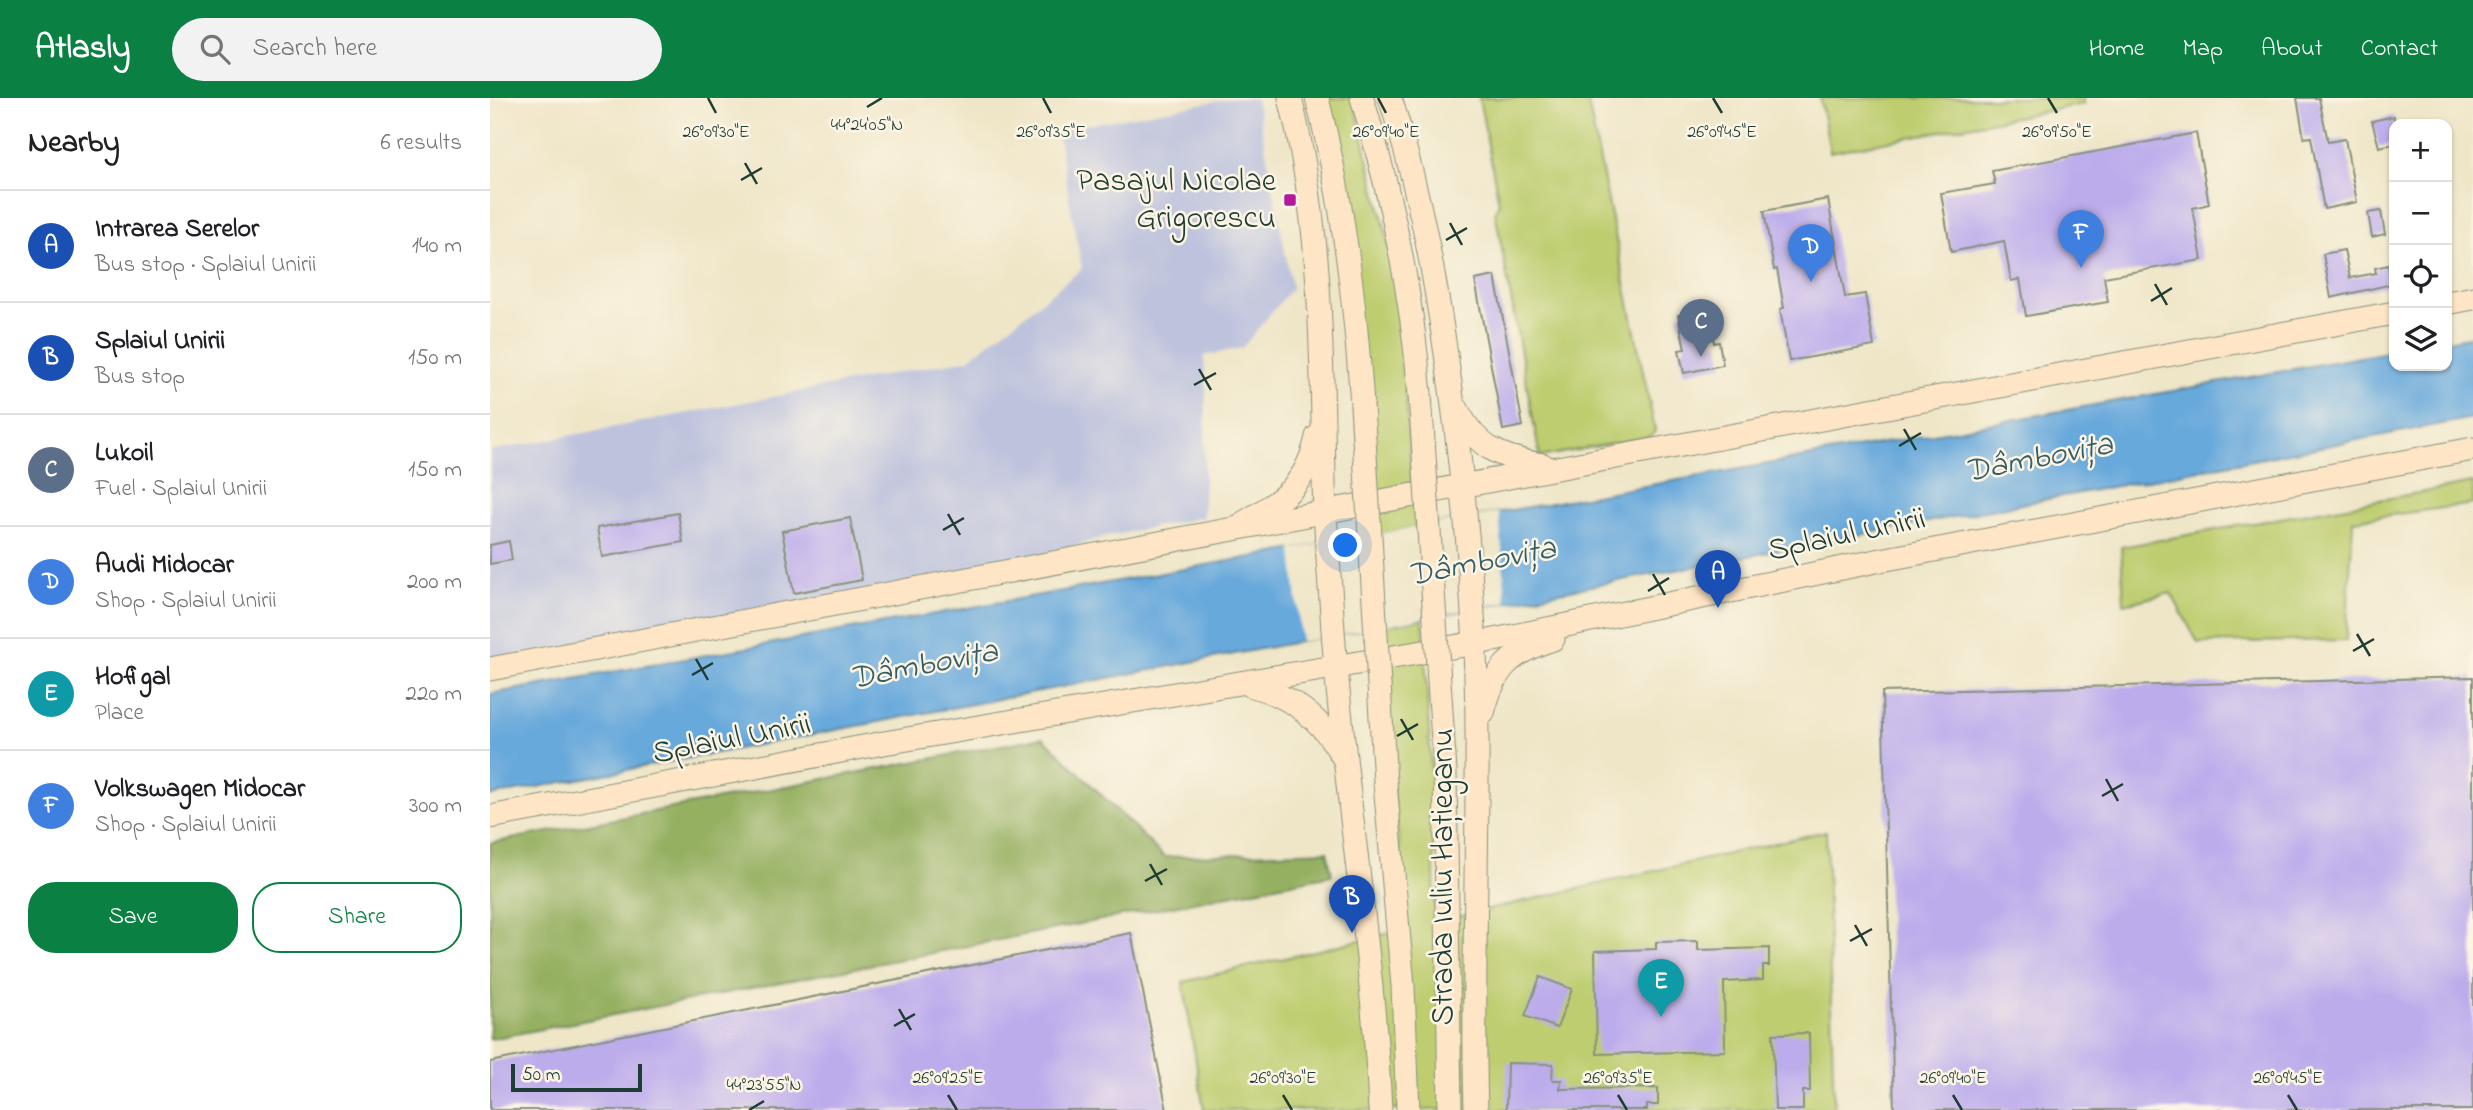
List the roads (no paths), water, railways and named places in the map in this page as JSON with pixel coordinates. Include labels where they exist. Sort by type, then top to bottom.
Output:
[{"type":"main road","points":[[1290,98],[1305,163],[1315,242],[1322,348],[1325,512],[1336,669],[1371,981],[1380,1110]]},
{"type":"main road","points":[[1317,98],[1342,212],[1356,320],[1385,783],[1403,986],[1408,1110]]},
{"type":"main road","points":[[1362,98],[1402,253],[1416,340],[1445,771],[1450,1110]]},
{"type":"main road","name":"Strada Iuliu Hațieganu","points":[[1390,98],[1409,164],[1431,259],[1463,486],[1475,643],[1477,737],[1474,904],[1476,1110]]},
{"type":"main road","points":[[2452,302],[2473,298]]},
{"type":"main road","points":[[490,669],[2389,314]]},
{"type":"main road","points":[[1452,401],[1462,419],[1484,446],[1510,458],[1556,468]]},
{"type":"main road","points":[[1232,529],[1271,505],[1296,486],[1303,477],[1314,449],[1323,407]]},
{"type":"main road","name":"Splaiul Unirii","points":[[490,817],[884,744],[1336,669],[1608,618],[1867,562],[2473,449]]},
{"type":"main road","points":[[1477,737],[1492,683],[1506,663],[1535,645],[1608,618]]},
{"type":"main road","points":[[1243,683],[1278,694],[1305,709],[1329,735],[1346,763]]},
{"type":"water","name":"Dâmbovița","points":[[2473,336],[2473,418],[490,796],[490,694],[2389,352],[2389,371],[2452,371],[2452,340]]},
{"type":"place","name":"Pasajul Nicolae Grigorescu","points":[[1290,200]]},
{"type":"place","name":"Volkswagen Midocar","points":[[2081,268]]},
{"type":"place","name":"Audi Midocar","points":[[1811,282]]},
{"type":"place","name":"Lukoil","points":[[1701,357]]},
{"type":"place","name":"Intrarea Serelor","points":[[1718,608]]},
{"type":"place","name":"Splaiul Unirii","points":[[1352,933]]},
{"type":"place","name":"Hofigal","points":[[1661,1017]]}]
